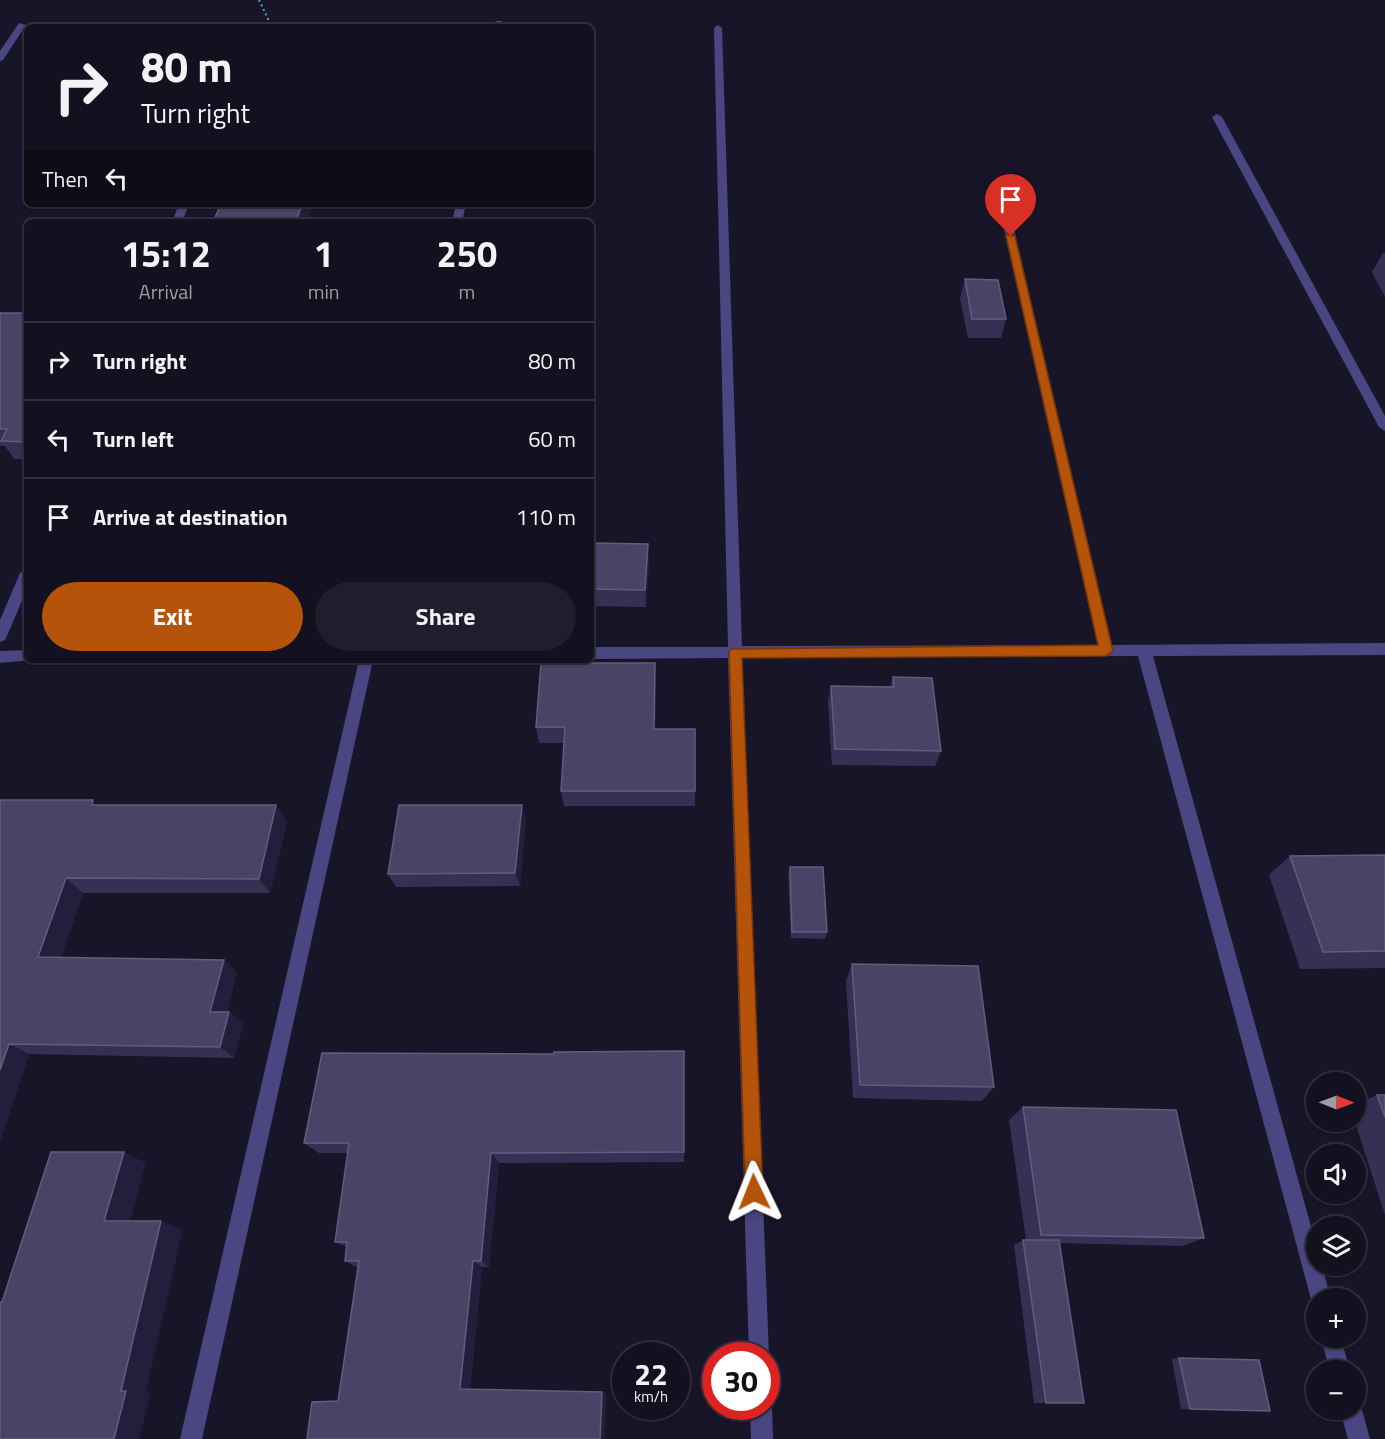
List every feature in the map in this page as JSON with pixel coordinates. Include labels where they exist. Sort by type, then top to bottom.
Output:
[{"type":"street","points":[[0,58],[22,25]]},
{"type":"street","points":[[718,28],[735,652],[759,1342]]},
{"type":"street","points":[[1216,117],[1385,427]]},
{"type":"street","points":[[1005,212],[1106,651]]},
{"type":"street","points":[[0,636],[24,580]]},
{"type":"street","points":[[594,653],[1385,649]]},
{"type":"street","points":[[1144,651],[1318,1288]]},
{"type":"street","points":[[0,657],[24,656]]},
{"type":"street","points":[[190,1439],[365,663]]},
{"type":"street","points":[[761,1420],[762,1439]]},
{"type":"street","points":[[1354,1420],[1359,1439]]},
{"type":"path","points":[[259,0],[271,24]]},
{"type":"building","points":[[220,207],[301,207],[297,219],[214,219]]},
{"type":"building","points":[[965,279],[998,280],[1006,319],[972,319]]},
{"type":"building","points":[[0,313],[24,313],[24,442],[1,441],[7,429],[0,429]]},
{"type":"building","points":[[594,543],[648,544],[645,590],[594,589]]},
{"type":"building","points":[[541,663],[655,663],[654,729],[695,729],[695,791],[561,791],[565,727],[536,727]]},
{"type":"building","points":[[893,677],[932,678],[941,751],[835,749],[831,686],[894,687]]},
{"type":"building","points":[[0,800],[93,800],[92,805],[276,805],[259,879],[66,878],[38,957],[224,960],[210,1012],[229,1012],[220,1047],[9,1044],[0,1070]]},
{"type":"building","points":[[399,805],[522,805],[515,873],[388,874]]},
{"type":"building","points":[[1385,855],[1385,951],[1323,952],[1290,856]]},
{"type":"building","points":[[790,867],[823,867],[827,932],[792,932]]},
{"type":"building","points":[[852,964],[978,966],[994,1087],[860,1085]]},
{"type":"building","points":[[684,1051],[684,1152],[491,1153],[481,1261],[473,1261],[460,1389],[602,1392],[600,1439],[307,1439],[312,1402],[338,1401],[359,1261],[345,1261],[347,1242],[335,1242],[349,1143],[304,1143],[322,1053],[554,1054],[554,1052]]},
{"type":"building","points":[[1377,1095],[1385,1095],[1385,1117]]},
{"type":"building","points":[[1023,1107],[1176,1110],[1204,1238],[1041,1235]]},
{"type":"building","points":[[51,1152],[124,1152],[104,1221],[161,1221],[121,1391],[126,1391],[114,1439],[0,1439],[0,1302],[2,1302]]},
{"type":"building","points":[[1023,1240],[1059,1240],[1084,1403],[1046,1403]]},
{"type":"building","points":[[1179,1358],[1259,1360],[1270,1411],[1190,1409]]},
{"type":"route","points":[[754,1192],[735,652],[1106,651],[1011,236]]}]
